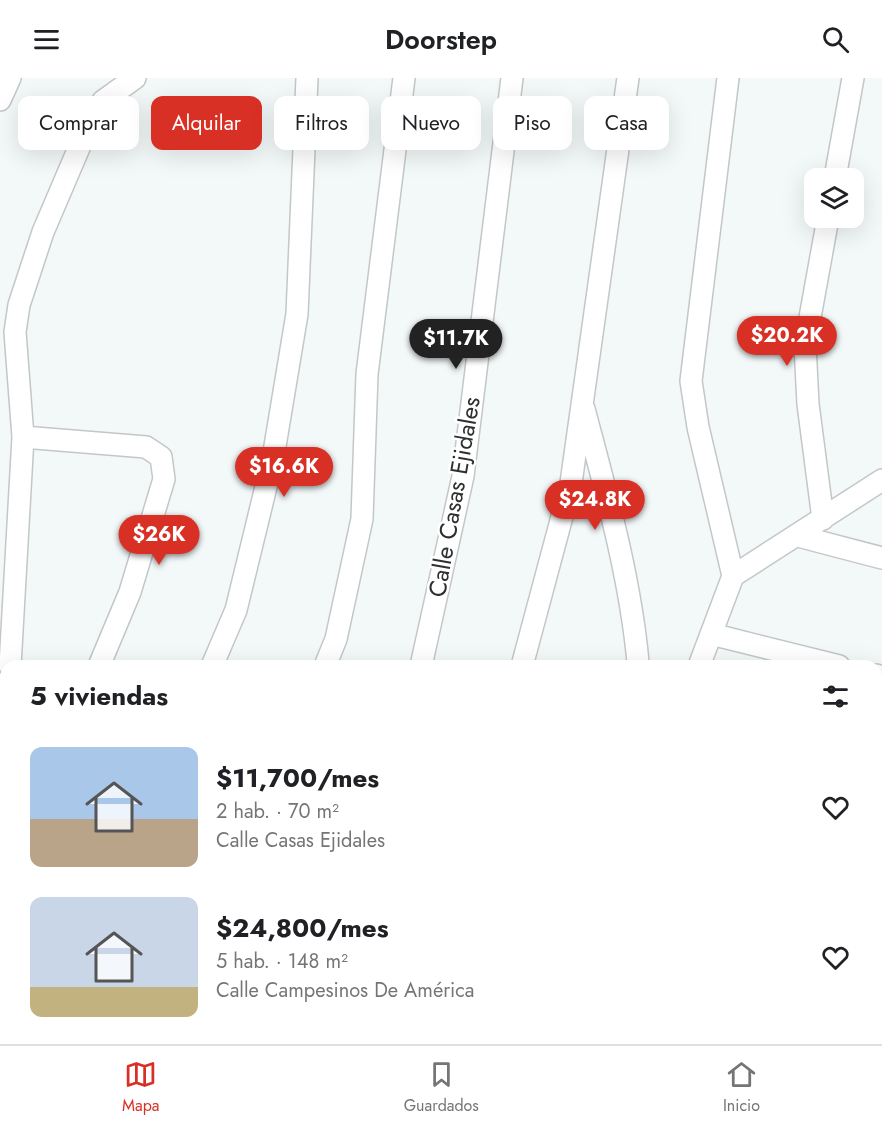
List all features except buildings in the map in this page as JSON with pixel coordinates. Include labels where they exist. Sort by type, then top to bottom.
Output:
[{"type":"street","points":[[0,100],[10,78]]},
{"type":"street","points":[[10,660],[23,437],[15,332],[19,305],[43,232],[93,115],[103,101],[135,78]]},
{"type":"street","points":[[215,660],[236,610],[273,458],[295,325],[307,78]]},
{"type":"street","points":[[327,660],[336,639],[362,519],[367,374],[404,78]]},
{"type":"street","name":"Calle Casas Ejidales","points":[[422,660],[463,476],[512,78]]},
{"type":"street","points":[[524,660],[571,483],[628,78]]},
{"type":"street","points":[[701,660],[733,576],[698,427],[691,381],[728,78]]},
{"type":"street","points":[[837,168],[853,78]]},
{"type":"street","points":[[824,519],[808,404],[805,345],[826,228]]},
{"type":"street","points":[[582,400],[606,493],[634,624],[638,660]]},
{"type":"street","points":[[23,437],[146,447],[161,457],[165,478],[130,592],[102,660]]},
{"type":"street","points":[[733,576],[882,480]]},
{"type":"street","points":[[798,536],[882,558]]},
{"type":"street","points":[[711,634],[815,660]]}]
